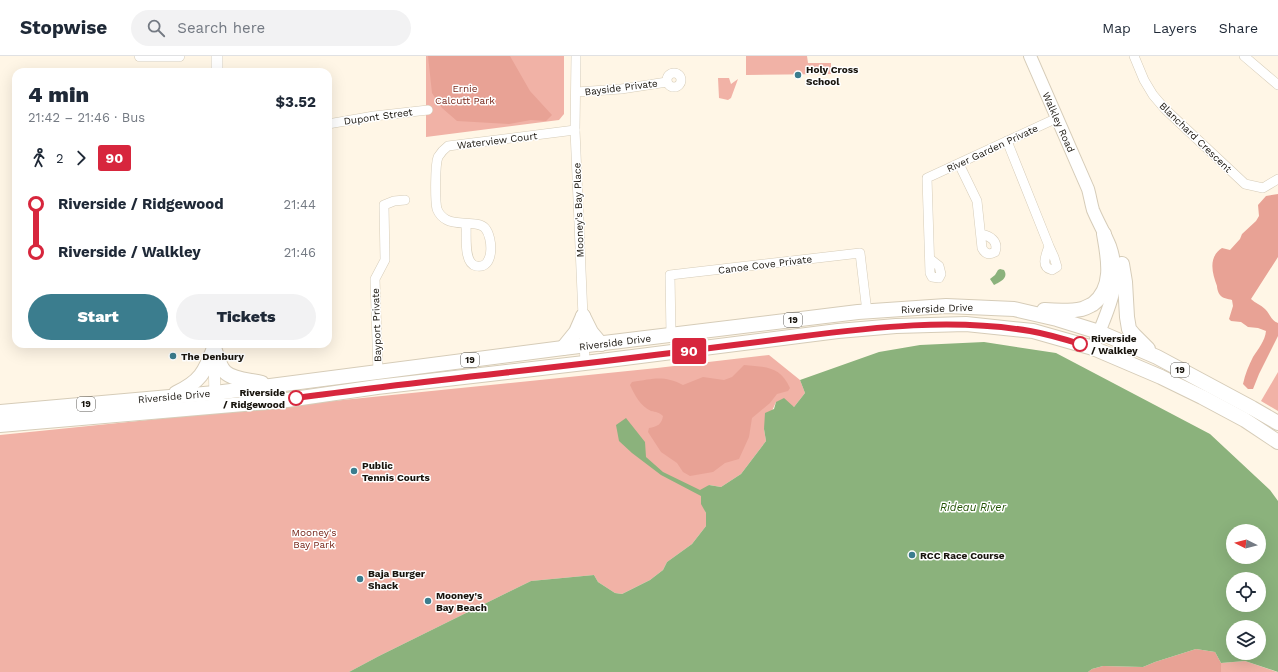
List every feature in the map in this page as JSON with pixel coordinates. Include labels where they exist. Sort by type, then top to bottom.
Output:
[{"type":"main road","name":"Walkley Road","points":[[1030,56],[1088,189],[1101,209],[1115,240],[1122,264],[1120,298],[1096,350]]},
{"type":"main road","name":"Walkley Road","points":[[1088,189],[1093,209],[1109,244],[1113,259],[1115,281],[1112,301],[1103,334]]},
{"type":"main road","points":[[1014,309],[1071,311],[1084,309],[1097,301],[1102,295],[1108,277],[1108,261],[1104,234]]},
{"type":"main road","points":[[1122,264],[1126,282],[1127,317],[1130,329],[1137,339],[1157,357]]},
{"type":"main road","name":"Riverside Drive","points":[[0,424],[215,399],[274,385],[563,348],[867,312],[946,306],[1014,309],[1057,319],[1103,334],[1157,357],[1278,423]]},
{"type":"main road","points":[[583,316],[591,332],[601,344]]},
{"type":"main road","points":[[563,348],[576,332],[583,316]]},
{"type":"main road","name":"Riverside Drive","points":[[0,412],[172,396],[280,401],[377,387],[585,363],[838,331],[940,324],[988,326],[1033,331],[1096,350],[1161,377],[1202,397],[1244,420],[1278,442]]},
{"type":"main road","points":[[172,396],[195,383],[205,370],[213,348]]},
{"type":"main road","points":[[215,348],[221,366],[225,372],[233,377],[274,385]]},
{"type":"street","points":[[140,56],[179,56]]},
{"type":"street","points":[[217,56],[217,68]]},
{"type":"street","name":"Mooney's Bay Place","points":[[576,56],[575,130],[585,363]]},
{"type":"street","name":"Blanchard Crescent","points":[[1134,56],[1144,80],[1157,100],[1245,184],[1264,188],[1278,178]]},
{"type":"street","points":[[1244,56],[1278,85]]},
{"type":"street","name":"Bayside Private","points":[[576,92],[621,90],[667,82]]},
{"type":"street","name":"Dupont Street","points":[[332,123],[374,116],[428,110]]},
{"type":"street","name":"River Garden Private","points":[[930,258],[927,178],[1057,118]]},
{"type":"street","name":"Waterview Court","points":[[466,224],[468,260],[475,266],[485,264],[491,255],[489,234],[482,226],[447,220],[437,209],[436,167],[438,158],[442,151],[448,146],[575,130]]},
{"type":"street","points":[[1007,141],[1048,246]]},
{"type":"street","points":[[958,164],[977,201],[981,234]]},
{"type":"street","name":"Bayport Private","points":[[378,372],[375,279],[385,260],[384,205],[405,200]]},
{"type":"street","name":"Canoe Cove Private","points":[[671,335],[670,275],[860,253],[867,312]]},
{"type":"street","points":[[214,348],[215,399]]},
{"type":"green space","name":"Ernie Calcutt Park","points":[[426,56],[564,56],[564,114],[559,120],[426,137]]},
{"type":"green space","name":"Ernie Calcutt Park","points":[[428,56],[510,56],[530,91],[552,115],[546,121],[531,120],[509,124],[457,121],[442,108],[432,93]]},
{"type":"green space","points":[[746,56],[807,56],[808,63],[831,63],[831,74],[746,75]]},
{"type":"green space","points":[[718,78],[729,78],[731,84],[738,79],[731,98],[728,100],[719,98]]},
{"type":"green space","points":[[1278,194],[1278,257],[1251,299],[1267,311],[1272,319],[1278,323],[1278,336],[1253,389],[1248,389],[1243,384],[1245,377],[1253,357],[1263,342],[1266,331],[1248,327],[1241,322],[1231,321],[1229,319],[1233,306],[1232,300],[1222,297],[1219,293],[1212,266],[1218,252],[1222,248],[1230,250],[1240,239],[1242,234],[1256,221],[1259,216],[1258,205],[1266,196]]},
{"type":"green space","name":"Mooney's Bay Park","points":[[769,355],[800,380],[805,393],[794,407],[776,402],[764,429],[766,441],[741,474],[721,487],[709,485],[701,496],[702,504],[706,513],[706,526],[692,544],[667,562],[663,570],[650,580],[622,594],[615,593],[598,582],[594,575],[531,581],[349,672],[0,672],[0,435],[657,368]]},
{"type":"green space","points":[[744,365],[772,369],[782,375],[790,388],[788,391],[777,394],[770,403],[752,418],[749,437],[739,459],[725,463],[713,472],[690,476],[683,472],[677,463],[661,452],[648,432],[649,428],[657,426],[660,423],[663,416],[644,407],[630,385],[632,382],[653,379],[670,380],[683,385],[703,377],[724,380],[732,377]]},
{"type":"green space","points":[[1278,372],[1278,411],[1261,401]]},
{"type":"green space","points":[[1196,649],[1215,652],[1221,663],[1221,672],[1088,672],[1092,669],[1103,666],[1143,667]]},
{"type":"green space","points":[[1245,661],[1277,672],[1221,672],[1221,663]]},
{"type":"water","points":[[1000,269],[1004,270],[1005,277],[994,285],[990,279]]},
{"type":"water","name":"Rideau River","points":[[984,342],[1056,353],[1210,434],[1270,490],[1278,501],[1278,672],[1245,661],[1221,663],[1215,652],[1196,649],[1143,667],[1103,666],[1092,669],[1088,672],[349,672],[531,581],[594,575],[598,582],[615,593],[622,594],[650,580],[663,570],[667,562],[692,544],[706,526],[706,513],[701,504],[701,496],[661,475],[619,441],[616,425],[626,418],[645,442],[646,457],[663,472],[700,490],[709,485],[721,487],[741,474],[766,441],[764,429],[765,413],[774,409],[776,402],[784,398],[794,407],[805,393],[800,380],[879,352],[920,345]]},
{"type":"bus line","name":"90","points":[[296,398],[838,331],[896,326],[940,324],[988,326],[1033,331],[1080,344]]},
{"type":"place","name":"Holy Cross School","points":[[798,75]]},
{"type":"place","name":"Riverside / Walkley","points":[[1080,344]]},
{"type":"place","name":"The Denbury","points":[[173,356]]},
{"type":"place","name":"Riverside / Ridgewood","points":[[296,398]]},
{"type":"place","name":"Public Tennis Courts","points":[[354,471]]},
{"type":"place","name":"RCC Race Course","points":[[912,555]]},
{"type":"place","name":"Baja Burger Shack","points":[[360,579]]},
{"type":"place","name":"Mooney's Bay Beach","points":[[428,601]]}]
